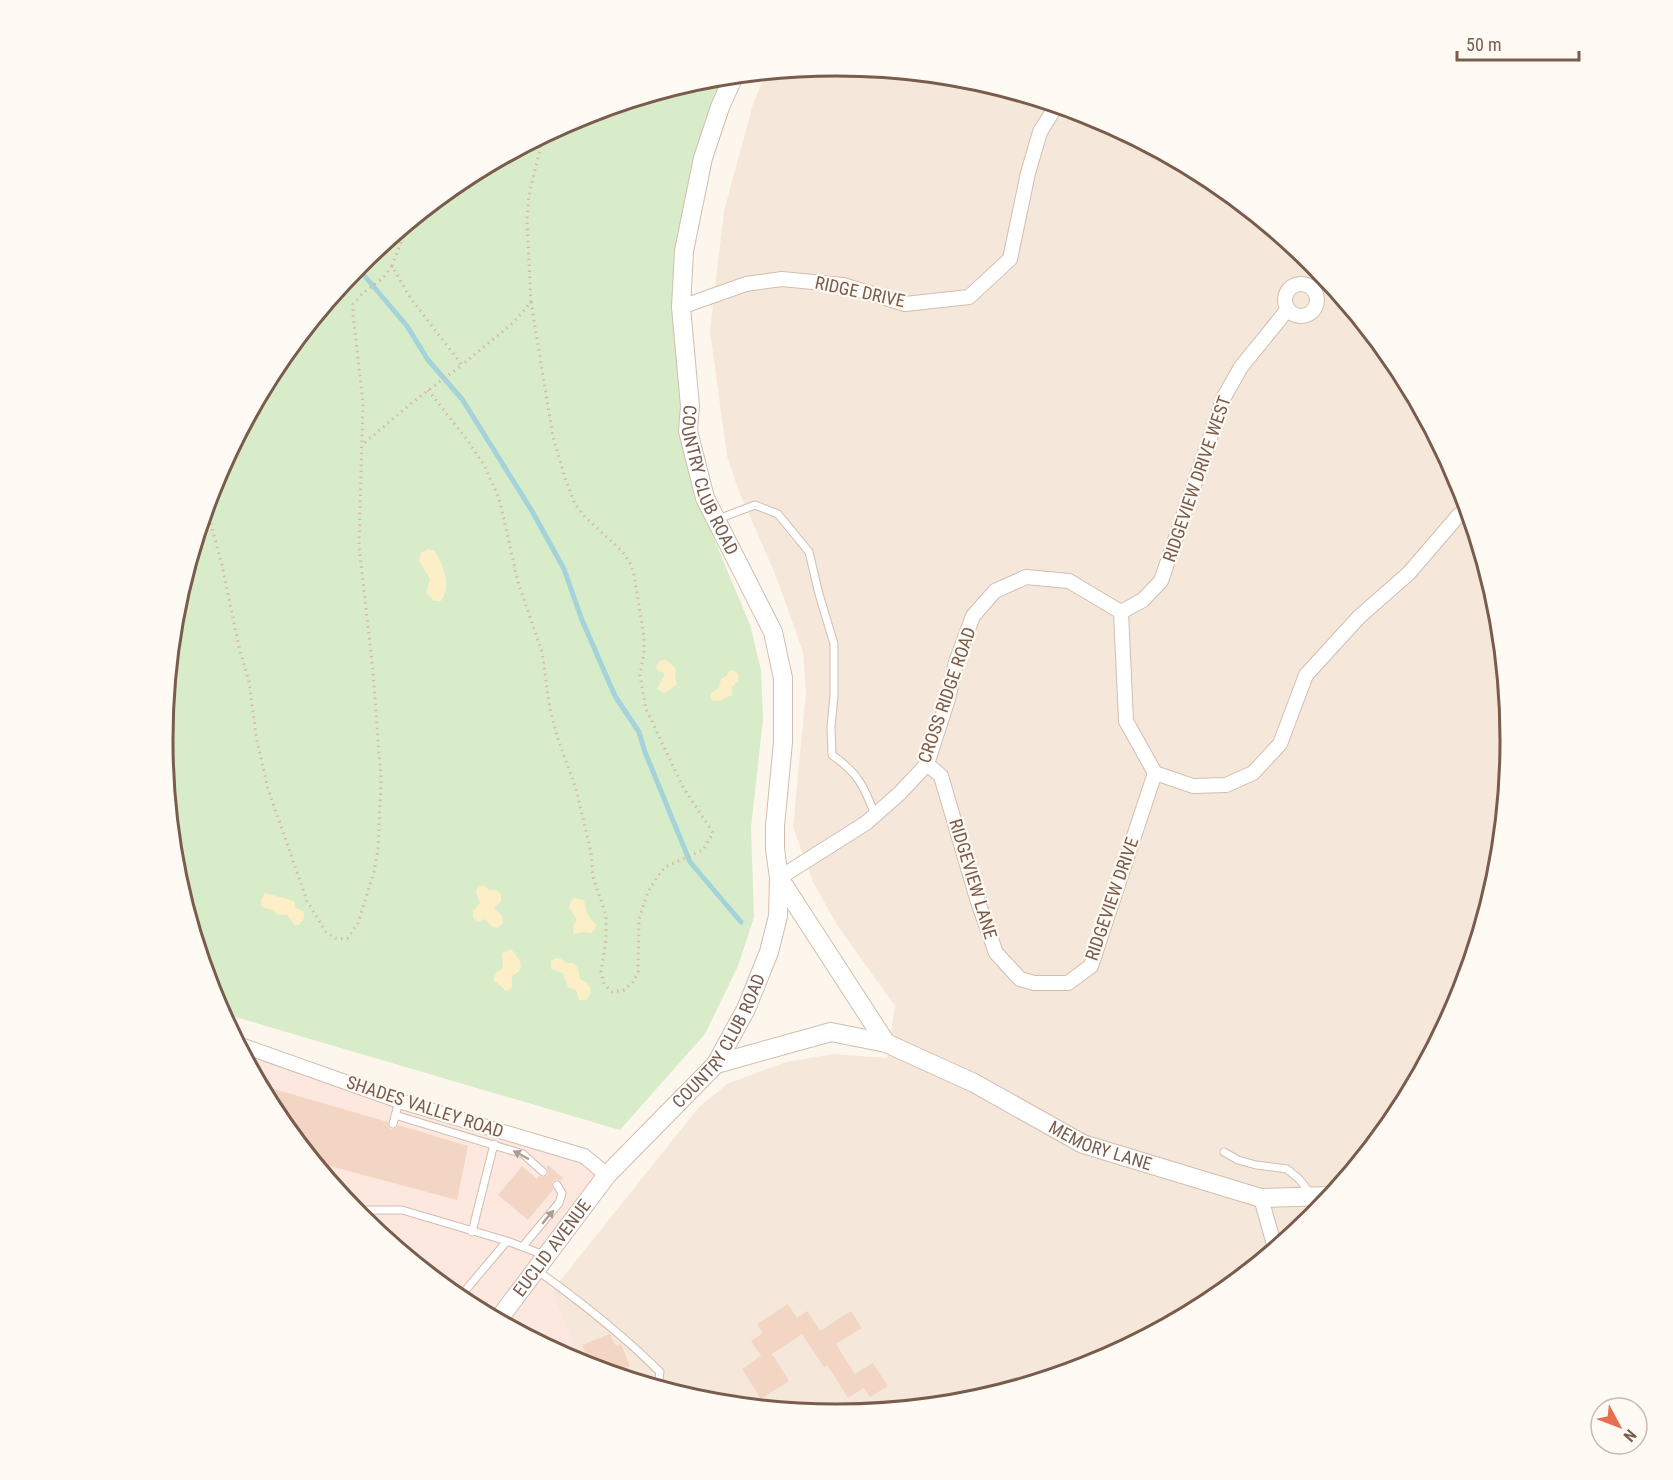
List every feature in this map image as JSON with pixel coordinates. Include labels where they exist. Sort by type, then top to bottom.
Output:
[{"type":"street","name":"COUNTRY CLUB ROAD","points":[[607,1176],[716,1064],[746,1009],[769,952],[778,916],[779,878],[775,826],[783,742],[783,678],[773,632],[705,498],[688,431],[690,406],[681,307],[684,251],[703,158],[730,85]]},
{"type":"street","name":"RIDGE DRIVE","points":[[681,307],[746,284],[782,279],[843,285],[905,304],[969,297],[1010,259],[1028,173],[1041,132],[1052,113]]},
{"type":"street","name":"RIDGEVIEW DRIVE WEST","points":[[1121,612],[1143,600],[1161,581],[1224,397],[1241,367],[1288,309]]},
{"type":"street","points":[[1121,612],[1126,721],[1155,773],[1193,786],[1226,785],[1253,773],[1280,744],[1306,675],[1359,617],[1409,573],[1460,514]]},
{"type":"street","name":"CROSS RIDGE ROAD","points":[[779,878],[866,823],[900,793],[927,764],[948,699],[956,662],[973,616],[995,591],[1026,576],[1069,581],[1121,612]]},
{"type":"street","name":"RIDGEVIEW LANE","points":[[927,764],[941,776],[978,902],[996,953],[1020,979],[1034,983]]},
{"type":"street","name":"RIDGEVIEW DRIVE","points":[[1034,983],[1068,983],[1091,966],[1155,773]]},
{"type":"street","name":"COUNTRY CLUB ROAD","points":[[779,878],[886,1043]]},
{"type":"street","name":"MEMORY LANE","points":[[716,1064],[831,1032],[886,1043],[974,1083],[1083,1144],[1261,1198],[1318,1196]]},
{"type":"street","name":"SHADES VALLEY ROAD","points":[[249,1049],[397,1108],[584,1156],[607,1176]]},
{"type":"street","name":"EUCLID AVENUE","points":[[503,1314],[607,1176]]},
{"type":"street","points":[[1261,1198],[1273,1240]]},
{"type":"lane","points":[[716,520],[754,505],[778,514],[808,552],[834,644],[832,754],[847,765],[865,787],[875,815]]},
{"type":"lane","points":[[393,1124],[397,1108],[523,1154],[543,1172]]},
{"type":"lane","points":[[472,1232],[494,1144]]},
{"type":"lane","points":[[1224,1152],[1238,1160],[1256,1165],[1287,1169],[1319,1194]]},
{"type":"lane","points":[[523,1246],[559,1203],[562,1193],[557,1185]]},
{"type":"lane","points":[[367,1208],[402,1210],[523,1246],[575,1297],[629,1341],[660,1372],[659,1379]]},
{"type":"lane","points":[[466,1290],[507,1241]]},
{"type":"path","points":[[428,390],[484,465],[499,498],[518,582],[542,652],[554,727],[576,789],[591,852],[593,877],[606,915],[602,972],[604,984],[612,992],[624,990],[633,982],[638,972],[639,919],[657,877],[665,867],[703,850],[713,833],[683,787],[646,709],[641,692],[640,675],[644,636],[630,563],[623,552],[584,516],[576,504],[566,481],[554,437],[531,302],[529,195],[541,146]]},
{"type":"path","points":[[211,520],[249,682],[257,741],[268,789],[312,909],[326,932],[337,939],[348,938],[358,923],[374,872],[378,849],[381,781],[374,683],[359,546],[363,403],[353,304],[383,278],[392,266],[403,238]]},
{"type":"path","points":[[392,266],[409,296],[462,365]]},
{"type":"path","points":[[363,444],[514,322],[531,302]]},
{"type":"shaded area","points":[[836,76],[880,78],[966,89],[1008,99],[1090,127],[1168,165],[1205,188],[1274,241],[1306,271],[1363,336],[1411,408],[1432,447],[1465,527],[1487,611],[1494,653],[1499,697],[1499,783],[1487,869],[1477,912],[1465,953],[1432,1033],[1388,1109],[1363,1144],[1306,1209],[1274,1239],[1205,1292],[1168,1315],[1090,1353],[1050,1368],[966,1391],[923,1398],[836,1404],[793,1402],[707,1391],[665,1381],[573,1348],[547,1297],[699,1107],[727,1084],[786,1062],[833,1054],[887,1058],[895,1006],[837,925],[813,882],[793,827],[806,692],[803,652],[776,576],[738,489],[727,456],[710,331],[724,211],[753,104],[763,81],[793,78]]},
{"type":"shaded area","points":[[255,1059],[584,1156],[607,1175],[541,1263],[576,1350],[505,1315],[468,1292],[399,1239],[367,1209],[310,1144],[285,1109]]},
{"type":"green space","points":[[723,86],[677,251],[698,500],[750,625],[761,670],[763,720],[751,828],[754,917],[738,966],[705,1034],[620,1130],[234,1016],[208,953],[186,869],[174,783],[174,697],[186,611],[196,568],[208,527],[224,486],[241,447],[285,371],[338,303],[399,241],[468,188],[505,165],[583,127],[623,112],[665,99]]},
{"type":"sand","points":[[428,549],[435,551],[445,576],[446,589],[441,601],[434,601],[426,593],[430,579],[419,561],[421,553]]},
{"type":"sand","points":[[665,659],[676,669],[677,684],[665,693],[657,689],[665,674],[656,667],[660,661]]},
{"type":"sand","points":[[730,670],[736,671],[739,676],[738,681],[732,687],[732,695],[719,701],[713,701],[710,698],[711,693],[719,688],[721,679]]},
{"type":"sand","points":[[482,885],[501,894],[501,901],[494,908],[502,916],[503,923],[497,928],[491,926],[485,919],[478,922],[473,918],[473,911],[480,903],[476,891]]},
{"type":"sand","points":[[265,893],[294,901],[296,908],[304,912],[304,918],[299,925],[294,925],[287,914],[278,915],[262,907],[261,900]]},
{"type":"sand","points":[[575,898],[584,900],[587,914],[596,925],[591,933],[575,934],[573,932],[573,926],[577,920],[569,907]]},
{"type":"sand","points":[[511,949],[521,967],[512,976],[512,988],[506,991],[494,980],[494,977],[503,967],[502,953]]},
{"type":"sand","points":[[555,958],[572,963],[578,968],[580,979],[591,990],[586,1000],[579,1000],[576,990],[568,987],[563,973],[551,969],[551,961]]},
{"type":"building","points":[[272,1089],[388,1122],[391,1129],[395,1129],[398,1125],[468,1146],[457,1200],[328,1166],[310,1144]]},
{"type":"building","points":[[548,1165],[563,1178],[561,1181],[556,1179],[552,1182],[553,1190],[528,1220],[498,1195],[522,1166],[537,1179],[539,1176],[548,1175],[546,1167]]},
{"type":"building","points":[[788,1304],[797,1318],[807,1311],[820,1331],[851,1311],[862,1328],[836,1344],[855,1374],[873,1363],[888,1386],[870,1397],[864,1388],[848,1398],[827,1365],[824,1367],[802,1334],[772,1354],[789,1381],[761,1399],[742,1369],[761,1356],[751,1341],[763,1333],[757,1324]]},
{"type":"building","points":[[610,1334],[616,1346],[621,1344],[630,1366],[624,1368],[586,1354],[582,1345]]},
{"type":"waterway","points":[[364,275],[407,326],[428,360],[462,399],[532,511],[564,569],[582,620],[615,696],[639,732],[690,862],[741,922]]}]
